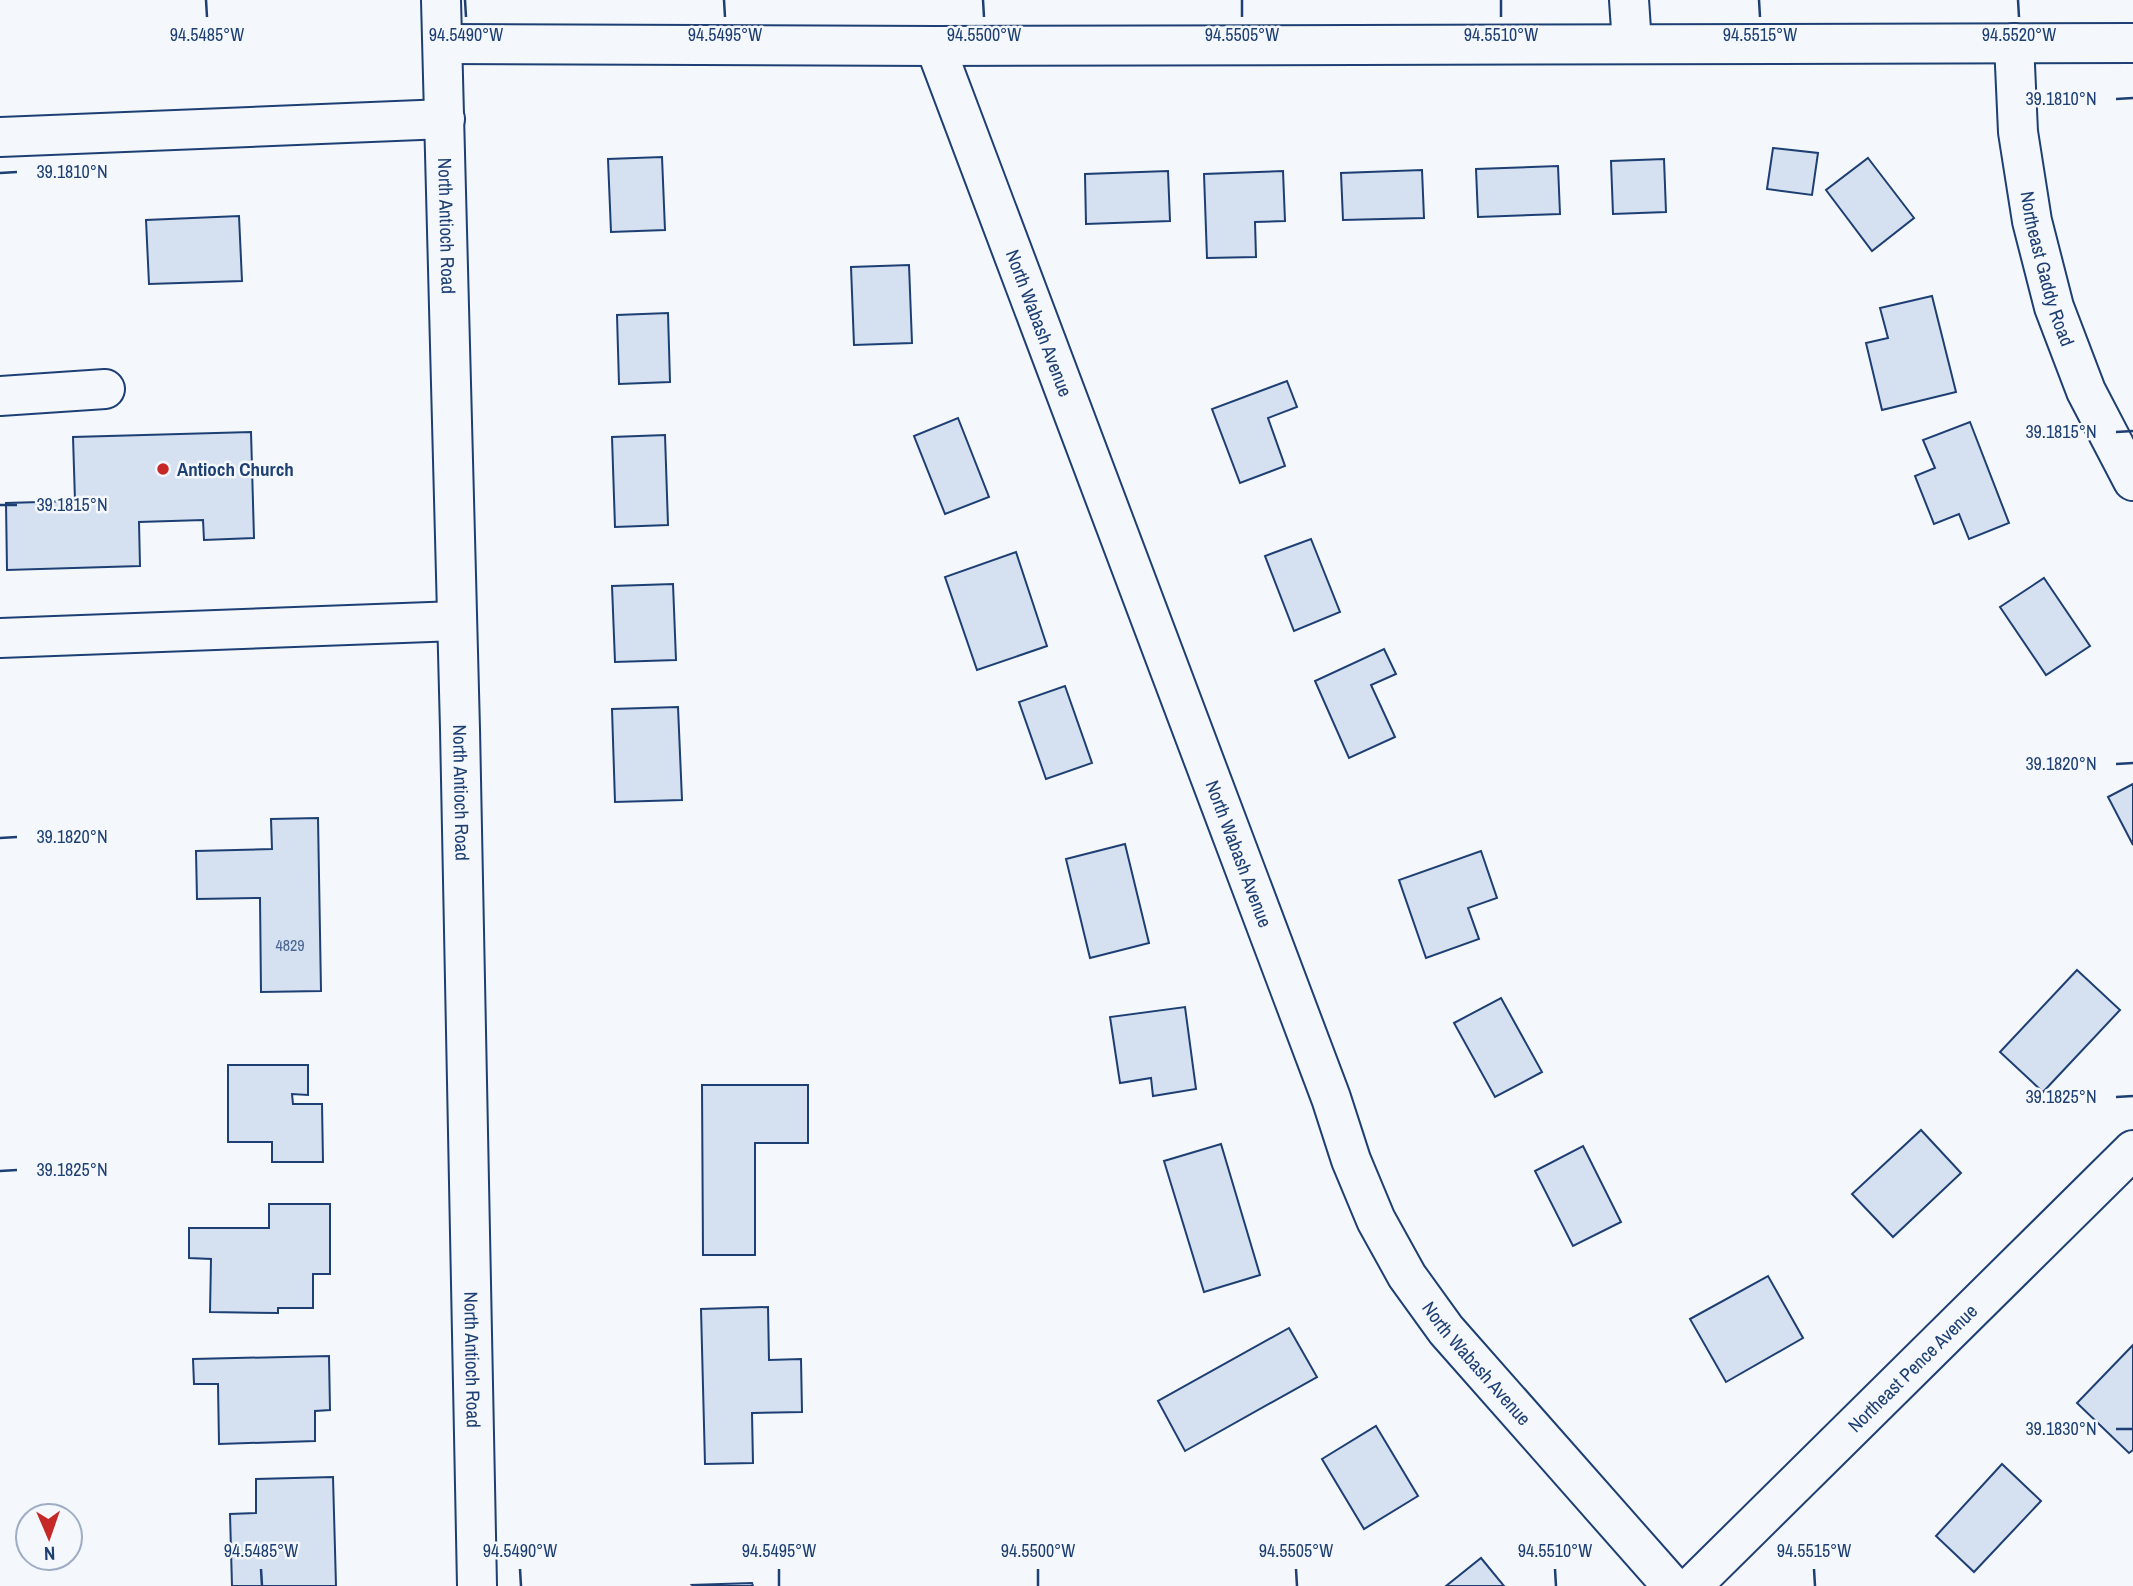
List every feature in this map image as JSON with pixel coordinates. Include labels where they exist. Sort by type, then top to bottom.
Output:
[{"type":"street","name":"North Antioch Road","points":[[441,0],[477,1586]]},
{"type":"street","points":[[1629,0],[1632,44]]},
{"type":"street","name":"Northeast Gaddy Road","points":[[2014,43],[2018,132],[2030,208],[2054,307],[2086,391],[2133,481]]},
{"type":"street","points":[[443,44],[935,47],[2133,43]]},
{"type":"street","name":"North Wabash Avenue","points":[[935,47],[1317,1059],[1350,1160],[1376,1220],[1407,1276],[1446,1330],[1672,1586]]},
{"type":"street","points":[[0,137],[445,119]]},
{"type":"street","points":[[0,397],[105,389]]},
{"type":"street","points":[[0,638],[457,621]]},
{"type":"street","name":"Northeast Pence Avenue","points":[[1692,1586],[2133,1150]]},
{"type":"building","points":[[1773,148],[1818,153],[1812,195],[1767,189]]},
{"type":"building","points":[[662,157],[665,230],[611,232],[608,159]]},
{"type":"building","points":[[1868,158],[1914,218],[1872,251],[1826,190]]},
{"type":"building","points":[[1664,159],[1666,212],[1613,214],[1611,161]]},
{"type":"building","points":[[1558,166],[1560,214],[1478,217],[1476,169]]},
{"type":"building","points":[[1422,170],[1424,218],[1343,220],[1341,173]]},
{"type":"building","points":[[1168,171],[1170,221],[1086,224],[1085,174]]},
{"type":"building","points":[[1283,171],[1285,221],[1255,222],[1256,257],[1207,258],[1204,174]]},
{"type":"building","points":[[239,216],[242,281],[149,284],[146,220]]},
{"type":"building","points":[[909,265],[912,343],[854,345],[851,267]]},
{"type":"building","points":[[1932,296],[1956,392],[1882,410],[1866,343],[1888,338],[1880,308]]},
{"type":"building","points":[[668,313],[670,382],[619,384],[617,315]]},
{"type":"building","points":[[1287,381],[1297,407],[1268,418],[1285,466],[1240,483],[1212,409]]},
{"type":"building","points":[[958,418],[989,497],[945,514],[914,436]]},
{"type":"building","points":[[1970,422],[2009,523],[1969,539],[1959,514],[1934,524],[1915,476],[1935,468],[1923,440]]},
{"type":"building","name":"Antioch Church","points":[[251,432],[254,538],[204,540],[203,520],[139,522],[140,566],[7,570],[6,503],[75,501],[73,437]]},
{"type":"building","points":[[665,435],[668,525],[615,527],[612,437]]},
{"type":"building","points":[[1311,539],[1340,612],[1294,631],[1265,556]]},
{"type":"building","points":[[1016,552],[1047,646],[977,670],[945,577]]},
{"type":"building","points":[[2044,578],[2090,646],[2046,675],[2000,607]]},
{"type":"building","points":[[673,584],[676,660],[615,662],[612,586]]},
{"type":"building","points":[[1384,649],[1396,674],[1371,685],[1395,737],[1349,758],[1315,681]]},
{"type":"building","points":[[1065,686],[1092,763],[1046,779],[1019,702]]},
{"type":"building","points":[[678,707],[682,800],[615,802],[612,709]]},
{"type":"building","points":[[2133,784],[2133,845],[2108,797]]},
{"type":"building","points":[[318,818],[321,991],[261,992],[260,898],[197,899],[196,851],[272,849],[271,819]]},
{"type":"building","points":[[1125,844],[1149,943],[1090,958],[1066,859]]},
{"type":"building","points":[[1481,851],[1497,898],[1468,908],[1479,939],[1426,958],[1399,880]]},
{"type":"building","points":[[2077,970],[2120,1010],[2043,1092],[2000,1052]]},
{"type":"building","points":[[1501,998],[1542,1072],[1495,1097],[1454,1023]]},
{"type":"building","points":[[1185,1007],[1196,1089],[1153,1096],[1151,1078],[1120,1083],[1110,1017]]},
{"type":"building","points":[[228,1065],[308,1065],[308,1095],[292,1094],[293,1104],[322,1104],[323,1162],[272,1162],[272,1142],[228,1142]]},
{"type":"building","points":[[702,1085],[808,1085],[808,1143],[755,1143],[755,1255],[703,1255]]},
{"type":"building","points":[[1921,1130],[1961,1173],[1893,1237],[1852,1194]]},
{"type":"building","points":[[1221,1144],[1260,1275],[1204,1292],[1164,1161]]},
{"type":"building","points":[[1583,1146],[1621,1222],[1573,1246],[1535,1171]]},
{"type":"building","points":[[269,1204],[330,1204],[330,1274],[313,1274],[313,1308],[278,1308],[278,1313],[210,1312],[211,1259],[189,1258],[189,1228],[269,1228]]},
{"type":"building","points":[[1768,1276],[1803,1338],[1726,1382],[1690,1319]]},
{"type":"building","points":[[768,1307],[769,1360],[801,1359],[802,1412],[752,1413],[753,1463],[705,1464],[701,1309]]},
{"type":"building","points":[[1289,1328],[1317,1377],[1185,1451],[1158,1401]]},
{"type":"building","points":[[2133,1345],[2133,1450],[2129,1453],[2077,1403]]},
{"type":"building","points":[[329,1356],[330,1410],[315,1411],[315,1441],[219,1444],[218,1384],[194,1384],[193,1359]]},
{"type":"building","points":[[1376,1426],[1418,1496],[1364,1529],[1322,1459]]},
{"type":"building","points":[[2002,1464],[2041,1501],[1974,1572],[1936,1536]]},
{"type":"building","points":[[333,1477],[336,1586],[232,1586],[230,1514],[256,1513],[256,1479]]},
{"type":"building","points":[[1481,1558],[1504,1586],[1446,1586]]},
{"type":"building","points":[[752,1583],[753,1586],[692,1585]]},
{"type":"place","name":"Antioch Church","points":[[163,469]]}]
